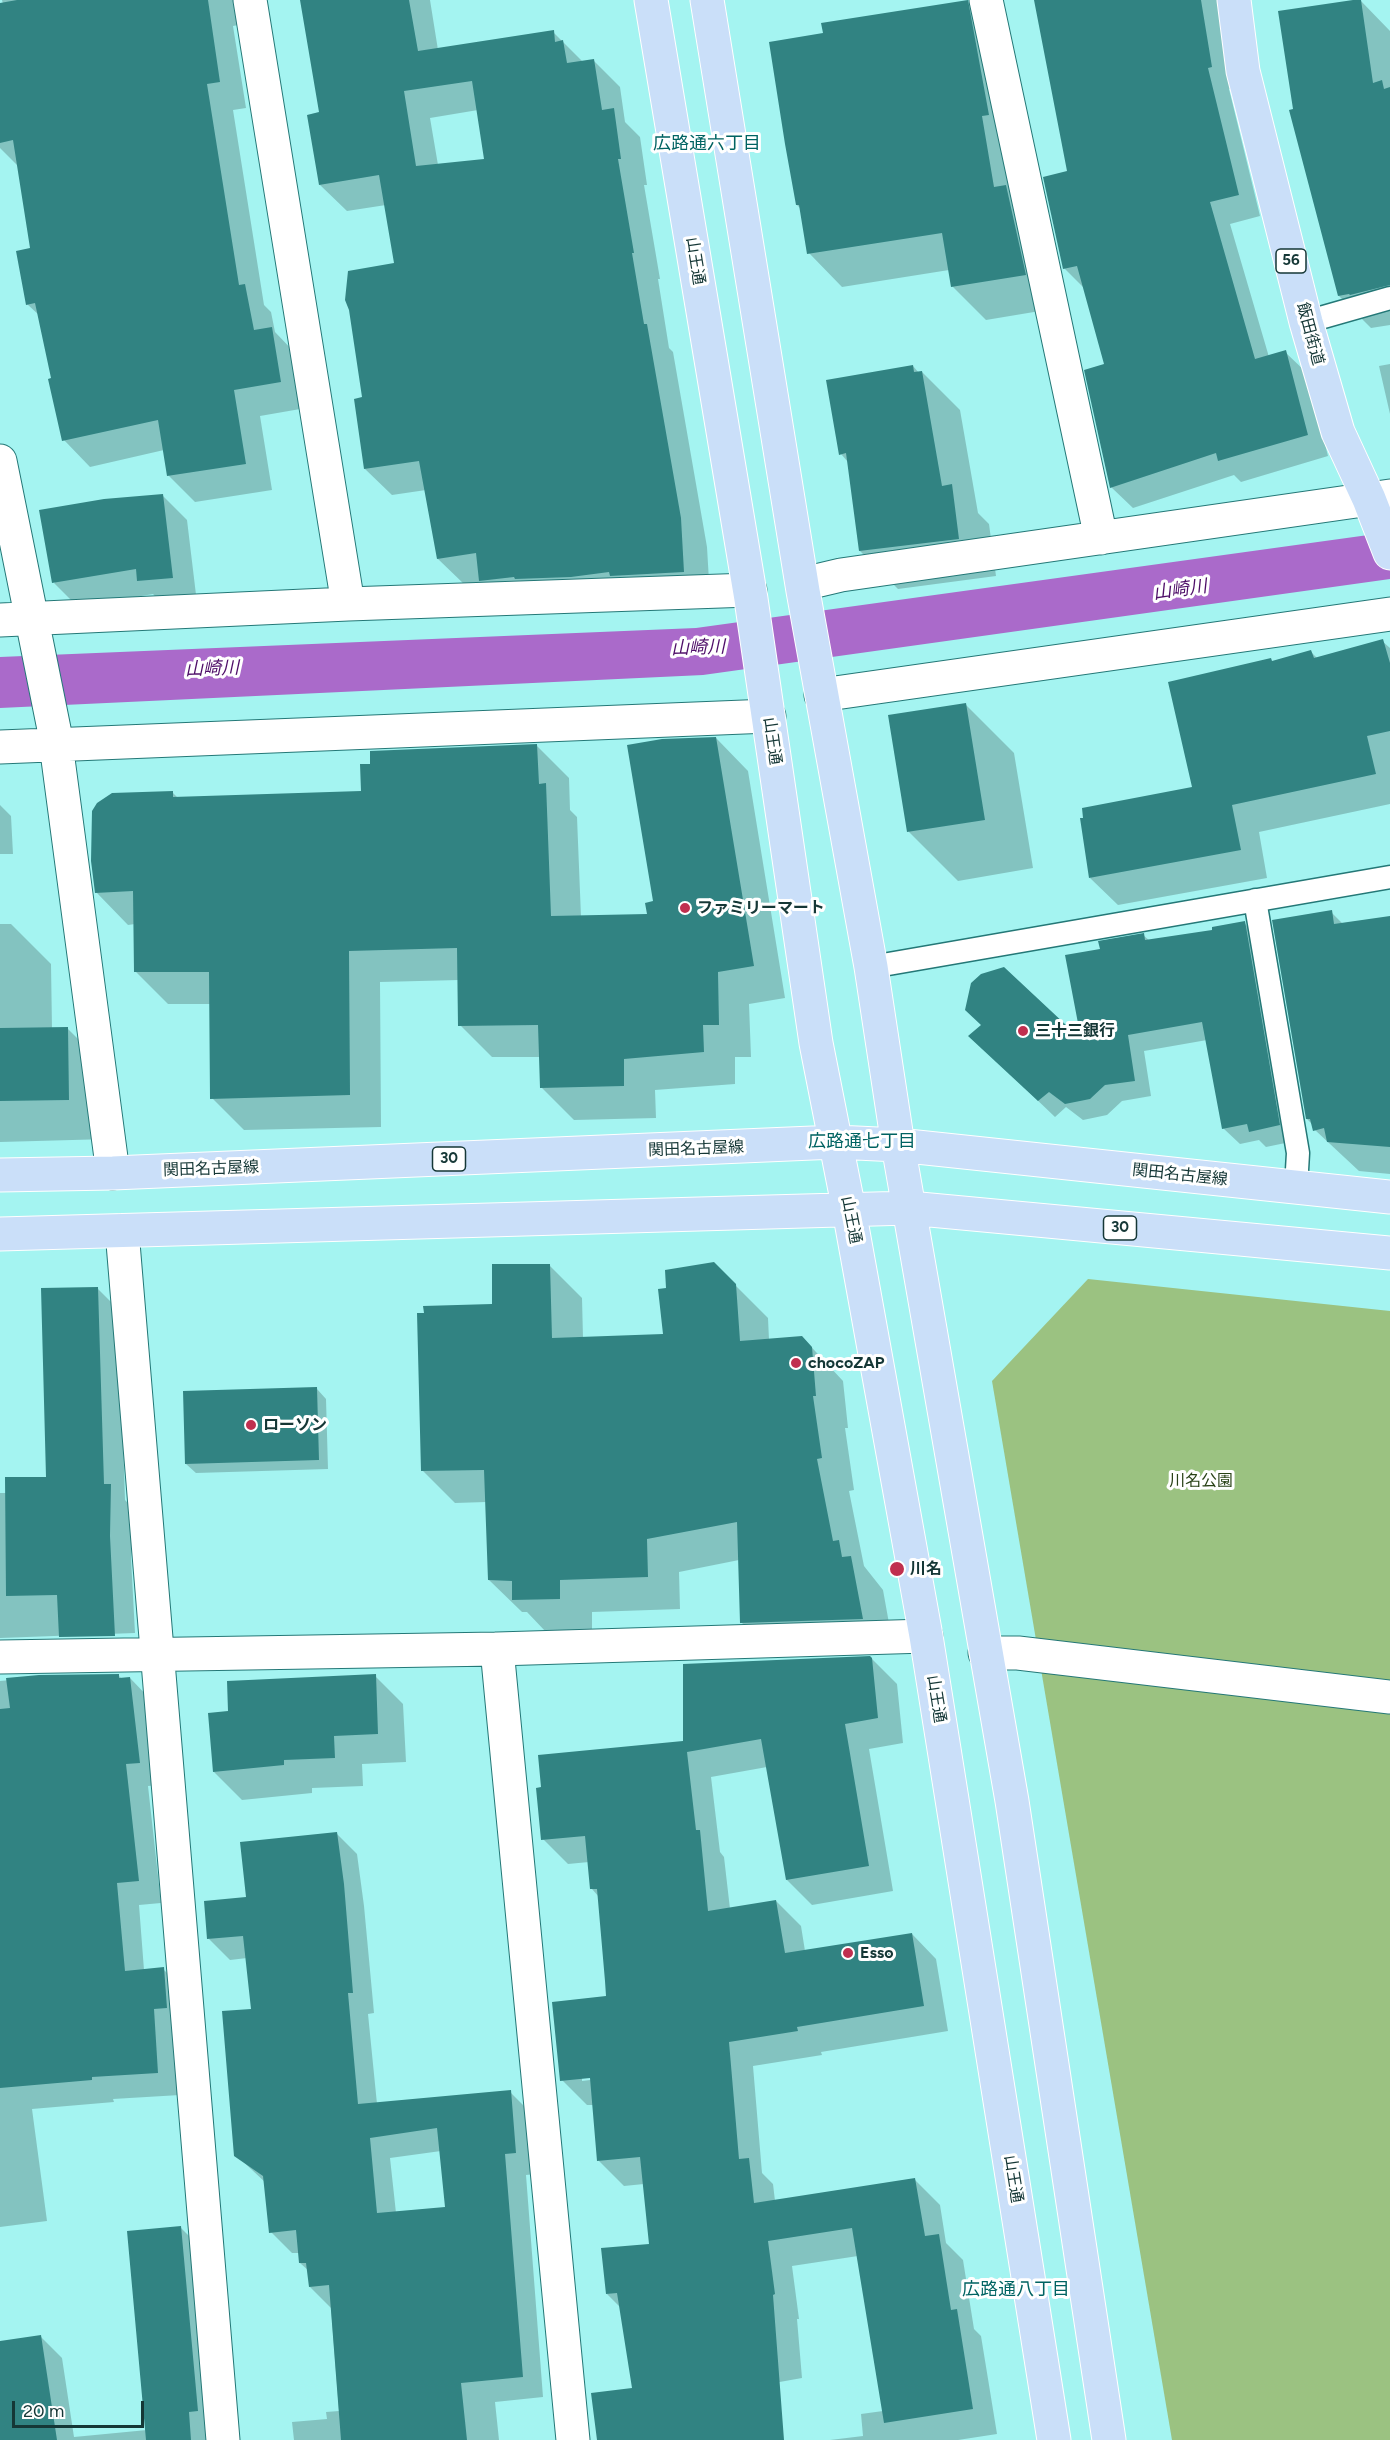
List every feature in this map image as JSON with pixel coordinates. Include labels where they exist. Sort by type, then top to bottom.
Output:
[{"type":"main road","name":"山王通","points":[[651,0],[750,594],[816,1043],[849,1210],[926,1636],[1054,2440]]},
{"type":"main road","points":[[707,0],[803,587],[871,967],[898,1145],[1012,1801],[1109,2440]]},
{"type":"main road","name":"飯田街道","points":[[1234,0],[1243,71],[1306,322],[1338,432],[1378,503],[1390,553]]},
{"type":"main road","name":"関田名古屋線","points":[[0,1175],[113,1173],[836,1142],[898,1145],[1390,1197]]},
{"type":"main road","name":"30","points":[[0,1234],[909,1208],[1390,1253]]},
{"type":"street","points":[[250,0],[348,604]]},
{"type":"street","points":[[986,0],[1101,538]]},
{"type":"street","points":[[0,461],[15,619],[54,737],[113,1173]]},
{"type":"street","points":[[803,587],[841,575],[1101,538],[1378,503]]},
{"type":"street","points":[[15,619],[348,604],[750,594]]},
{"type":"street","points":[[821,692],[1390,614]]},
{"type":"street","points":[[0,747],[54,737],[767,707]]},
{"type":"street","points":[[122,1231],[223,2440]]},
{"type":"street","points":[[0,1657],[497,1649],[926,1636]]},
{"type":"street","points":[[497,1649],[573,2440]]},
{"type":"street","points":[[985,1653],[1018,1653],[1390,1697]]},
{"type":"lane","points":[[1306,322],[1390,298]]},
{"type":"lane","points":[[871,967],[1390,877]]},
{"type":"lane","points":[[1255,900],[1298,1153],[1296,1187]]},
{"type":"green space","name":"川名公園","points":[[1088,1279],[1390,1311],[1390,2440],[1172,2440],[992,1381]]},
{"type":"water","name":"山崎川","points":[[1390,532],[1390,579],[703,675],[0,708],[0,657],[696,628]]},
{"type":"building","points":[[17,0],[208,0],[220,82],[207,84],[239,285],[245,284],[254,330],[272,327],[281,382],[234,390],[246,464],[167,476],[158,420],[62,441],[48,379],[51,378],[35,303],[26,305],[16,251],[30,248],[13,140],[0,143],[0,3]]},
{"type":"building","points":[[300,0],[409,0],[418,51],[554,30],[555,42],[563,40],[567,63],[594,59],[602,110],[614,108],[621,159],[618,159],[634,253],[632,253],[644,324],[647,324],[681,518],[684,572],[610,576],[609,572],[571,577],[515,579],[514,577],[479,581],[476,553],[437,559],[419,461],[364,469],[354,399],[362,397],[349,310],[345,300],[348,271],[394,263],[379,175],[319,185],[307,115],[319,112]],"holes":[[[472,81],[484,159],[416,166],[404,91]]]},
{"type":"building","points":[[968,0],[989,115],[982,116],[994,187],[1006,185],[1026,275],[951,287],[942,233],[807,254],[785,144],[769,42],[823,33],[821,23]]},
{"type":"building","points":[[1034,0],[1201,0],[1212,67],[1208,68],[1239,195],[1210,202],[1255,359],[1286,350],[1308,435],[1218,461],[1216,453],[1110,488],[1084,370],[1104,364],[1077,266],[1063,269],[1043,177],[1067,171]]},
{"type":"building","points":[[1361,0],[1373,83],[1382,80],[1384,89],[1390,87],[1390,285],[1338,296],[1289,110],[1293,109],[1278,11]]},
{"type":"building","points":[[913,365],[914,372],[922,371],[942,486],[952,484],[959,539],[859,551],[846,453],[839,455],[826,380]]},
{"type":"building","points":[[163,494],[173,578],[137,581],[136,569],[52,583],[39,510],[104,499]]},
{"type":"building","points":[[1383,639],[1390,663],[1390,731],[1367,736],[1376,774],[1232,805],[1241,850],[1089,878],[1080,818],[1083,818],[1082,808],[1192,787],[1168,682],[1271,658],[1272,661],[1311,650],[1314,658]]},
{"type":"building","points":[[966,703],[985,820],[907,832],[888,715]]},
{"type":"building","points":[[716,737],[754,966],[718,972],[719,1025],[703,1025],[704,1052],[624,1059],[624,1086],[540,1088],[538,1025],[458,1026],[457,948],[349,951],[350,1095],[210,1099],[209,972],[134,972],[133,891],[95,893],[91,861],[92,811],[97,803],[112,793],[173,791],[173,797],[361,791],[360,764],[370,764],[370,751],[537,744],[539,784],[546,783],[551,916],[647,914],[645,903],[653,901],[627,745],[662,739]]},
{"type":"building","points":[[1332,910],[1334,924],[1390,916],[1390,1147],[1327,1142],[1324,1128],[1313,1131],[1310,1119],[1306,1119],[1272,920]]},
{"type":"building","points":[[1245,921],[1280,1125],[1249,1132],[1247,1124],[1222,1129],[1202,1022],[1128,1035],[1135,1081],[1105,1085],[1090,1099],[1065,1104],[1049,1092],[1038,1101],[968,1036],[981,1025],[965,1010],[971,983],[981,974],[1004,967],[1081,1039],[1065,955],[1100,949],[1098,941],[1144,933],[1145,940],[1212,930],[1212,927]]},
{"type":"building","points":[[68,1027],[69,1100],[0,1101],[0,1028]]},
{"type":"building","points":[[714,1262],[736,1284],[740,1341],[802,1336],[812,1347],[816,1396],[813,1396],[822,1458],[817,1459],[833,1541],[839,1540],[842,1557],[851,1556],[863,1619],[740,1623],[737,1522],[647,1539],[648,1577],[560,1580],[560,1599],[512,1600],[512,1581],[488,1580],[484,1470],[421,1471],[417,1313],[424,1313],[423,1306],[492,1304],[492,1264],[550,1264],[552,1338],[663,1334],[658,1289],[666,1288],[665,1270]]},
{"type":"building","points":[[98,1287],[104,1484],[111,1484],[110,1536],[115,1636],[59,1637],[57,1595],[6,1596],[5,1477],[46,1477],[41,1288]]},
{"type":"building","name":"ローソン","points":[[317,1387],[319,1460],[185,1464],[183,1391]]},
{"type":"building","points":[[870,1656],[878,1718],[845,1724],[869,1866],[786,1880],[761,1739],[687,1752],[696,1830],[700,1830],[708,1911],[776,1900],[785,1953],[912,1933],[924,2006],[797,2027],[798,2031],[729,2042],[739,2159],[749,2158],[754,2203],[915,2178],[925,2236],[939,2234],[951,2310],[957,2309],[973,2409],[884,2423],[852,2228],[768,2241],[775,2294],[773,2295],[784,2440],[597,2440],[591,2393],[632,2388],[617,2293],[606,2294],[601,2248],[649,2244],[640,2157],[597,2161],[590,2078],[560,2081],[552,2002],[606,1996],[605,1981],[597,1889],[590,1889],[585,1836],[541,1840],[536,1788],[541,1787],[538,1755],[683,1741],[683,1664]]},
{"type":"building","points":[[119,1674],[119,1678],[130,1677],[140,1763],[126,1764],[139,1881],[117,1883],[125,1971],[164,1967],[167,2008],[154,2009],[158,2073],[92,2077],[92,2080],[0,2088],[0,1709],[10,1708],[6,1678],[39,1675]]},
{"type":"building","points":[[376,1674],[378,1734],[334,1736],[335,1758],[284,1760],[284,1765],[213,1772],[208,1713],[228,1711],[227,1681]]},
{"type":"building","points":[[337,1832],[344,1884],[353,1993],[348,1993],[358,2104],[511,2090],[516,2153],[505,2154],[523,2377],[461,2383],[467,2440],[341,2440],[329,2285],[309,2287],[306,2263],[299,2263],[296,2230],[269,2233],[263,2176],[234,2156],[222,2011],[251,2009],[243,1936],[207,1939],[204,1901],[246,1897],[240,1842]],"holes":[[[437,2128],[445,2207],[377,2213],[370,2138]]]},
{"type":"building","points":[[181,2226],[198,2411],[189,2412],[191,2440],[146,2440],[127,2231]]},
{"type":"building","points":[[41,2335],[57,2440],[0,2440],[0,2341]]},
{"type":"place","name":"ファミリーマート","points":[[685,908]]},
{"type":"place","name":"三十三銀行","points":[[1023,1031]]},
{"type":"place","name":"chocoZAP","points":[[796,1363]]},
{"type":"place","name":"ローソン","points":[[251,1425]]},
{"type":"place","name":"川名","points":[[897,1569]]},
{"type":"place","name":"Esso","points":[[848,1953]]},
{"type":"district","name":"広路通六丁目","points":[[707,144]]},
{"type":"district","name":"広路通七丁目","points":[[862,1142]]},
{"type":"district","name":"広路通八丁目","points":[[1016,2290]]}]
